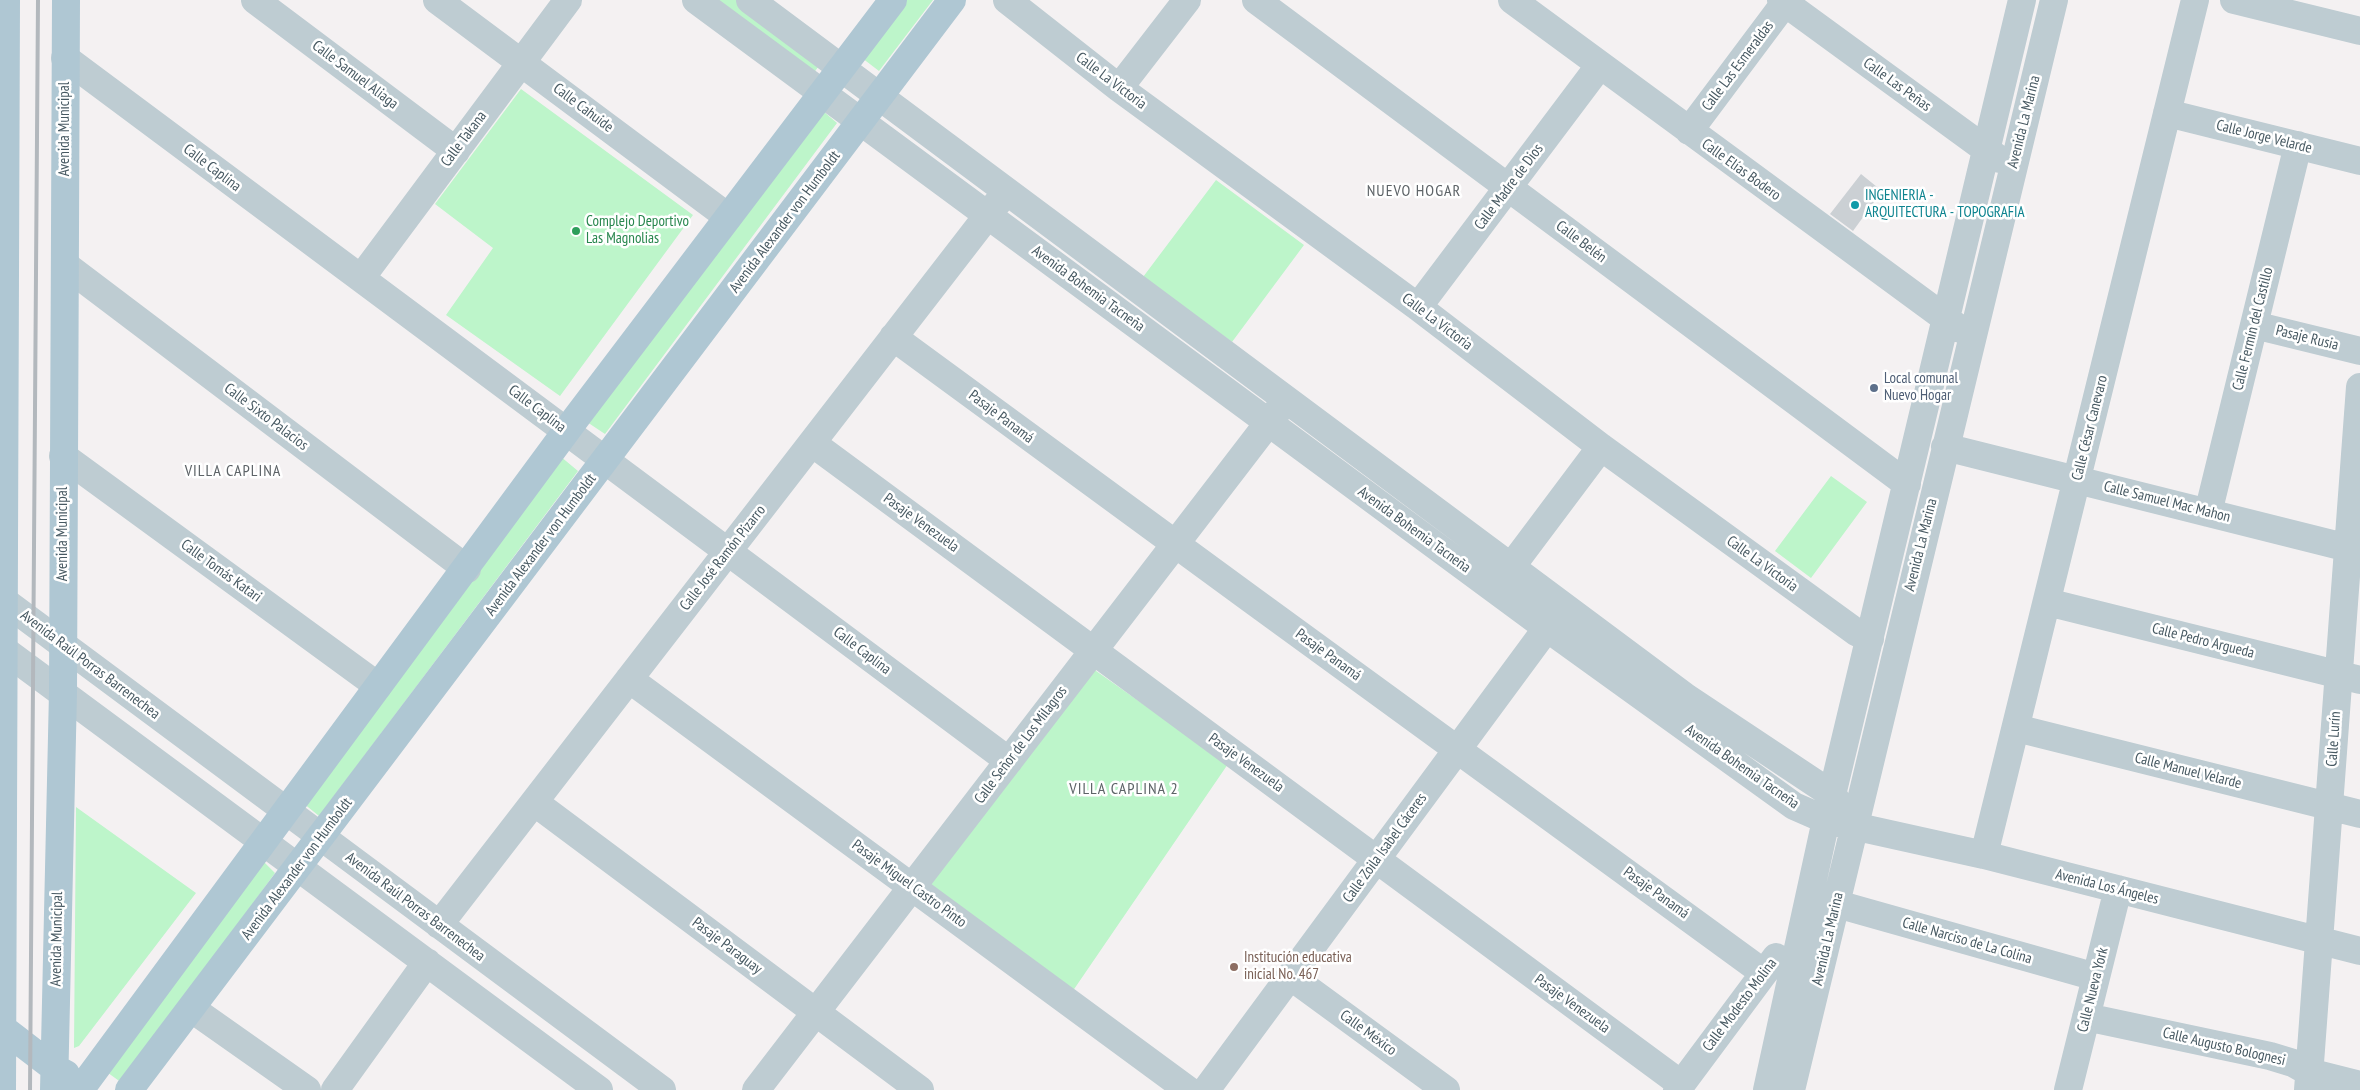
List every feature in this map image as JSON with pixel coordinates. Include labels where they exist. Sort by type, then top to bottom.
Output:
[{"type":"main road","points":[[2,1090],[0,1026],[1,599],[6,0]]},
{"type":"main road","name":"Avenida Municipal","points":[[54,1079],[63,692],[66,0]]},
{"type":"main road","points":[[0,1026],[29,1050],[54,1079],[89,1088],[285,810],[467,569],[567,431],[893,0]]},
{"type":"main road","name":"Avenida Alexander von Humboldt","points":[[129,1090],[322,837],[952,0]]},
{"type":"street","name":"Calle Samuel Aliaga","points":[[255,0],[456,151]]},
{"type":"street","name":"Calle Cahuide","points":[[437,0],[728,217]]},
{"type":"street","name":"Calle Takana","points":[[361,278],[568,0]]},
{"type":"street","name":"Avenida Bohemia Tacneña","points":[[696,0],[1547,628],[1794,806],[1830,807]]},
{"type":"street","name":"Avenida Bohemia Tacneña","points":[[750,0],[1687,698],[1853,826]]},
{"type":"street","name":"Calle La Victoria","points":[[1007,0],[1119,88],[1418,308],[1600,447],[1856,632],[1870,639]]},
{"type":"street","points":[[1119,88],[1187,0]]},
{"type":"street","name":"Calle Belén","points":[[1256,0],[1907,484]]},
{"type":"street","name":"Calle Elías Bodero","points":[[1512,0],[1972,338]]},
{"type":"street","name":"Avenida La Marina","points":[[1791,1090],[1837,904],[1853,826],[2054,0]]},
{"type":"street","name":"Calle César Canevaro","points":[[1984,855],[2195,0]]},
{"type":"street","points":[[2234,0],[2360,31]]},
{"type":"street","name":"Calle Las Esmeraldas","points":[[1689,131],[1784,1]]},
{"type":"street","name":"Calle Las Peñas","points":[[1784,1],[1986,151],[2013,168]]},
{"type":"street","points":[[2014,4],[2046,34]]},
{"type":"street","name":"Avenida La Marina","points":[[1767,1090],[1803,920],[1986,151],[2014,4]]},
{"type":"street","name":"Calle Caplina","points":[[66,58],[1009,761]]},
{"type":"street","name":"Calle Madre de Dios","points":[[1418,308],[1600,65]]},
{"type":"street","name":"Calle Jorge Velarde","points":[[2167,113],[2360,161]]},
{"type":"street","name":"Calle Fermín del Castillo","points":[[2208,512],[2298,146]]},
{"type":"street","name":"Calle José Ramón Pizarro","points":[[439,925],[1006,191]]},
{"type":"street","name":"Calle Sixto Palacios","points":[[64,264],[467,569]]},
{"type":"street","name":"Pasaje Rusia","points":[[2254,325],[2360,351]]},
{"type":"street","name":"Pasaje Panamá","points":[[893,337],[1175,545],[1458,748],[1764,972]]},
{"type":"street","name":"Calle Lurín","points":[[2309,1081],[2329,806],[2350,678],[2360,387]]},
{"type":"street","name":"Calle Señor de Los Milagros","points":[[756,1090],[1286,400]]},
{"type":"street","name":"Pasaje Venezuela","points":[[812,442],[1376,859],[1679,1087]]},
{"type":"street","points":[[1511,567],[1600,447]]},
{"type":"street","name":"Calle Samuel Mac Mahon","points":[[1945,447],[2354,549]]},
{"type":"street","name":"Calle Tomás Katari","points":[[63,456],[378,686]]},
{"type":"street","name":"Avenida Raúl Porras Barrenechea","points":[[1,599],[662,1090]]},
{"type":"street","name":"Calle Pedro Argueda","points":[[2047,602],[2350,678]]},
{"type":"street","name":"Calle Zoila Isabel Cáceres","points":[[1206,1090],[1563,606]]},
{"type":"street","points":[[1,648],[599,1090]]},
{"type":"street","name":"Pasaje Miguel Castro Pinto","points":[[629,679],[1188,1090]]},
{"type":"street","name":"Calle Manuel Velarde","points":[[2016,728],[2360,814]]},
{"type":"street","name":"Pasaje Paraguay","points":[[534,802],[920,1090]]},
{"type":"street","name":"Avenida Los Ángeles","points":[[1853,826],[1984,855],[2360,951]]},
{"type":"street","name":"Calle Nueva York","points":[[2068,1090],[2118,889]]},
{"type":"street","name":"Calle Narciso de La Colina","points":[[1837,904],[2096,977]]},
{"type":"street","name":"Calle Modesto Molina","points":[[1679,1087],[1803,920]]},
{"type":"street","points":[[335,1090],[427,962]]},
{"type":"street","name":"Calle México","points":[[1290,976],[1446,1090]]},
{"type":"street","points":[[192,1009],[307,1090]]},
{"type":"street","name":"Calle Augusto Bolognesi","points":[[2086,1018],[2270,1056],[2293,1063],[2309,1081],[2360,1085]]},
{"type":"green space","points":[[716,0],[738,0],[821,63],[813,74]]},
{"type":"green space","points":[[906,0],[933,0],[879,71],[862,58]]},
{"type":"green space","name":"Complejo Deportivo Las Magnolias","points":[[521,89],[693,215],[560,396],[446,315],[493,248],[435,204]]},
{"type":"green space","points":[[823,111],[837,123],[605,434],[587,422]]},
{"type":"green space","points":[[1216,180],[1304,245],[1232,342],[1143,277]]},
{"type":"green space","points":[[560,456],[578,471],[319,816],[303,803]]},
{"type":"green space","points":[[1831,476],[1867,502],[1811,578],[1775,551]]},
{"type":"green space","points":[[1089,666],[1228,764],[1068,998],[923,890]]},
{"type":"green space","points":[[76,807],[196,893],[79,1046],[74,1048]]},
{"type":"green space","points":[[262,860],[275,873],[122,1083],[104,1070]]},
{"type":"building","name":"INGENIERIA - ARQUITECTURA - TOPOGRAFIA","points":[[1861,174],[1882,191],[1853,231],[1830,214]]},
{"type":"railway","points":[[30,1090],[38,0]]},
{"type":"place","name":"INGENIERIA - ARQUITECTURA - TOPOGRAFIA","points":[[1855,205]]},
{"type":"place","name":"Complejo Deportivo Las Magnolias","points":[[576,231]]},
{"type":"place","name":"Local comunal Nuevo Hogar","points":[[1874,388]]},
{"type":"place","name":"Institución educativa inicial No. 467","points":[[1234,967]]},
{"type":"district","name":"NUEVO HOGAR","points":[[1414,191]]},
{"type":"district","name":"VILLA CAPLINA","points":[[233,471]]},
{"type":"district","name":"VILLA CAPLINA 2","points":[[1124,789]]}]
